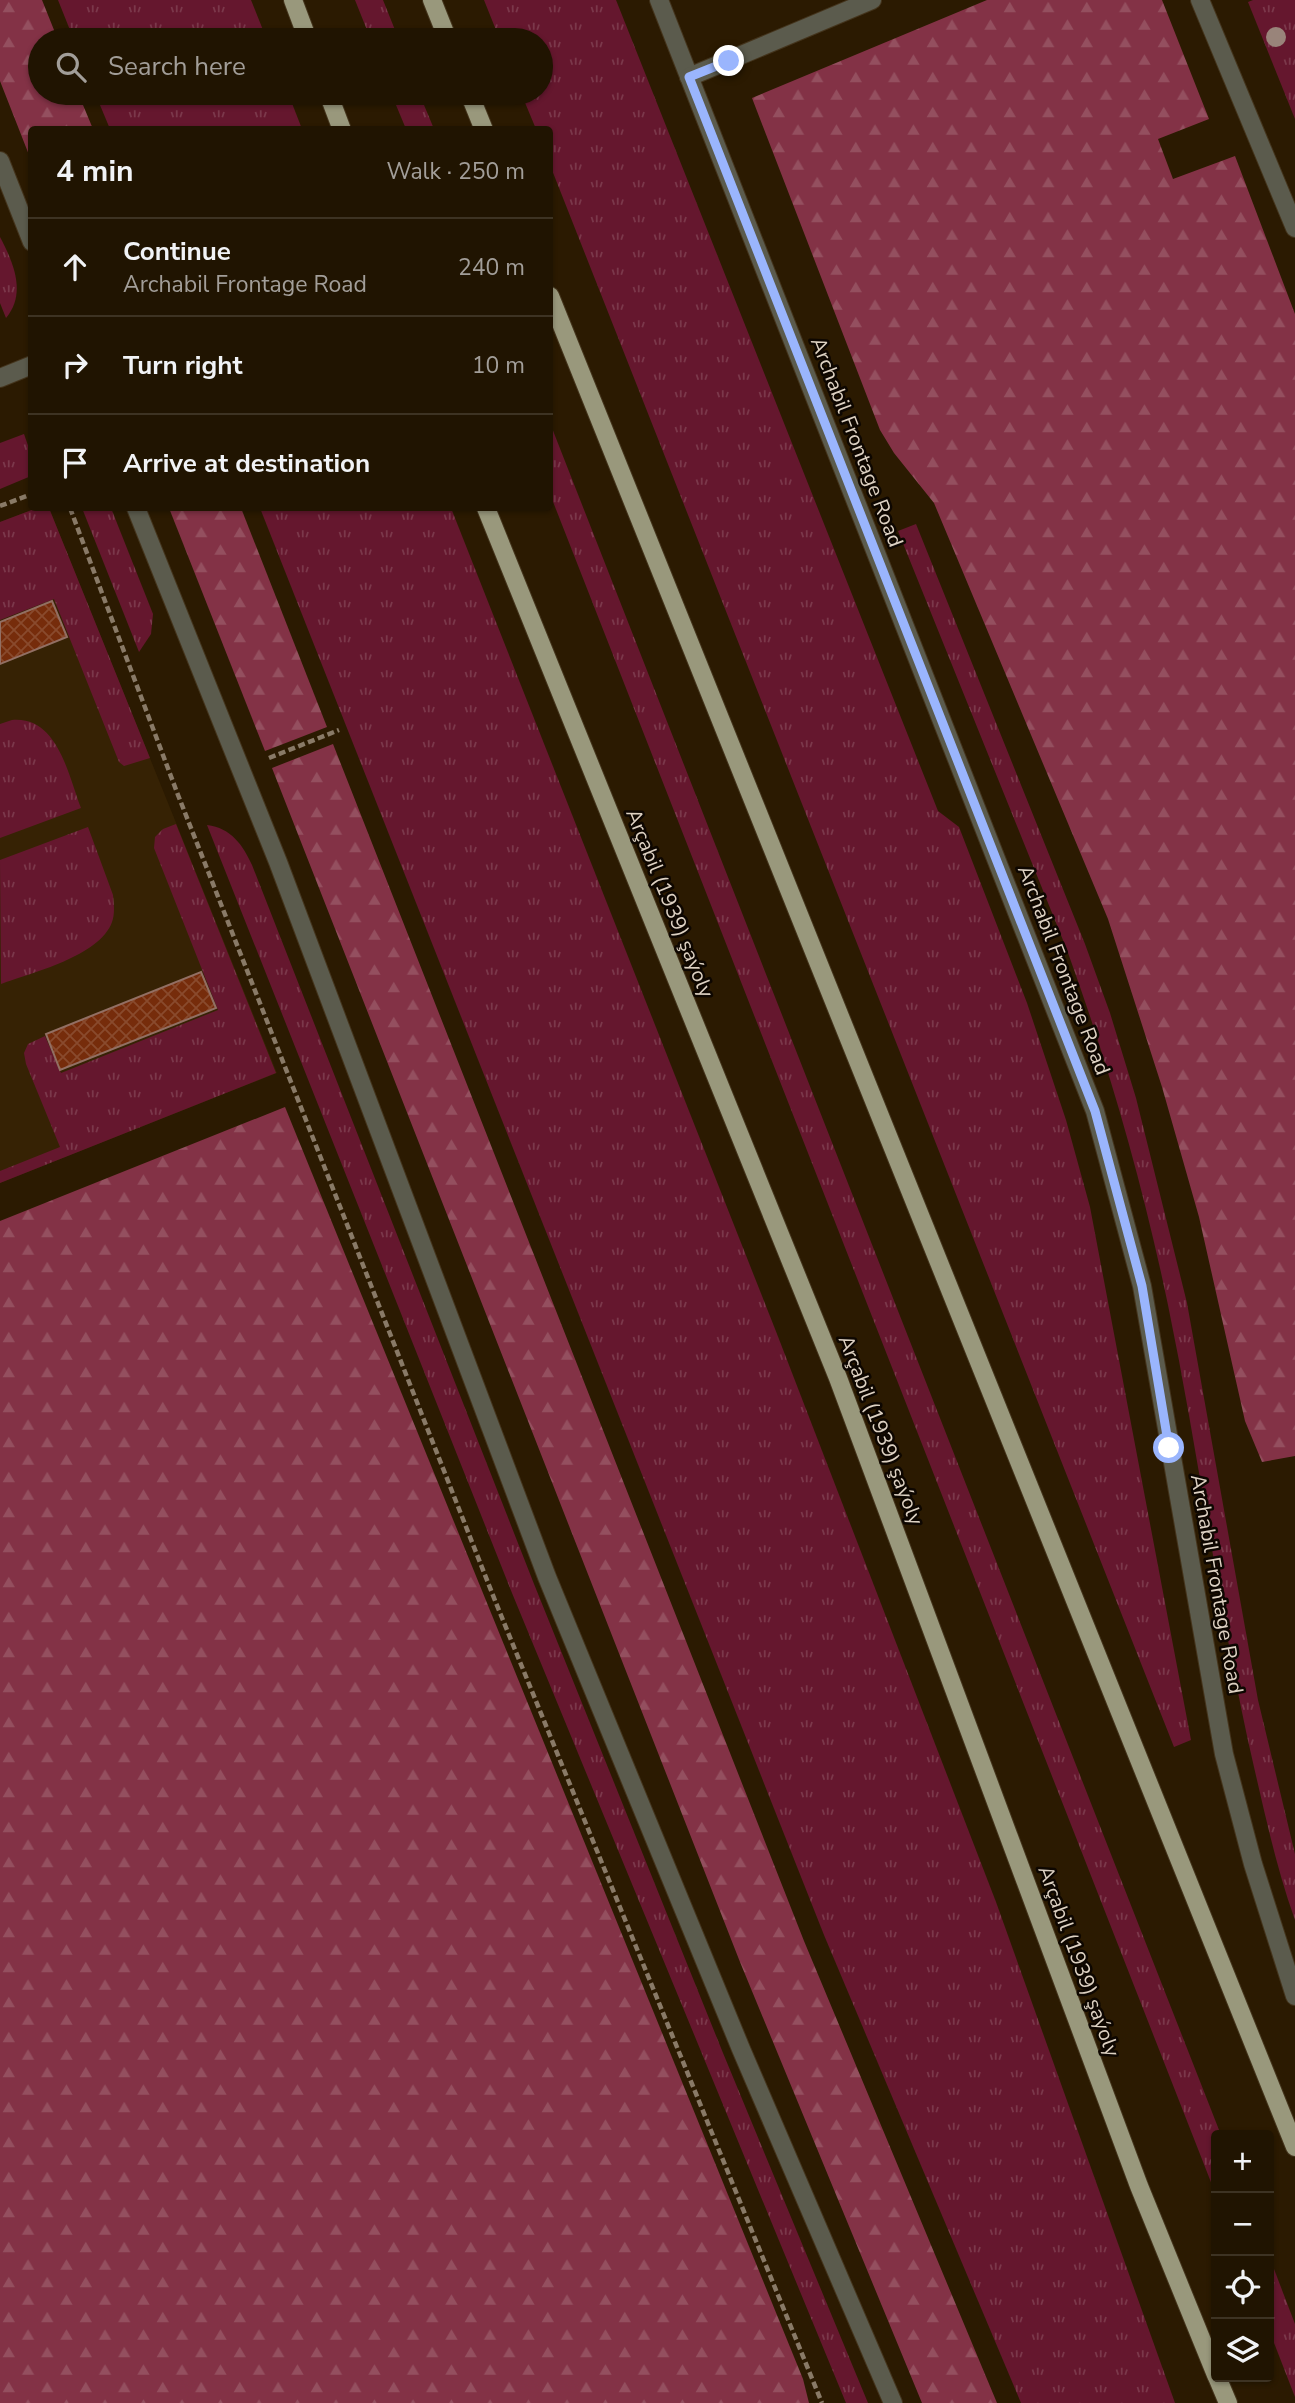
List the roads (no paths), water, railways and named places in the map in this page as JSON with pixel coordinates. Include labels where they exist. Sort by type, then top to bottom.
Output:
[{"type":"main road","points":[[293,0],[304,28]]},
{"type":"main road","points":[[432,0],[443,28]]},
{"type":"main road","points":[[333,105],[340,126]]},
{"type":"main road","points":[[474,105],[482,126]]},
{"type":"main road","points":[[553,303],[1295,2147]]},
{"type":"main road","name":"Arçabil (1939) şaýoly","points":[[487,511],[838,1378],[1139,2186],[1211,2361]]},
{"type":"main road","name":"Arçabil (1939) şaýoly","points":[[1219,2382],[1228,2403]]},
{"type":"street","name":"Archabil Frontage Road","points":[[659,0],[1095,1111],[1142,1286],[1224,1754],[1253,1864],[1295,1996]]},
{"type":"street","points":[[1200,0],[1295,228]]},
{"type":"street","points":[[689,77],[868,1]]},
{"type":"street","points":[[0,161],[28,232]]},
{"type":"street","points":[[0,378],[28,367]]},
{"type":"street","points":[[137,511],[278,862],[547,1577],[741,2049],[893,2403]]}]
